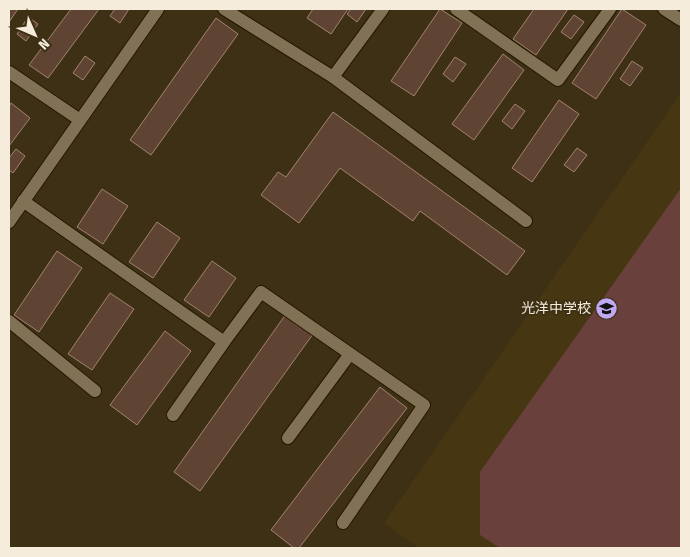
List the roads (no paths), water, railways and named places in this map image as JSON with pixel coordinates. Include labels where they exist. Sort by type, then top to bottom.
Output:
[{"type":"street","points":[[9,222],[158,9]]},
{"type":"street","points":[[224,9],[333,77],[526,221]]},
{"type":"street","points":[[333,77],[383,9]]},
{"type":"street","points":[[456,9],[558,80],[610,9]]},
{"type":"street","points":[[664,9],[681,20]]},
{"type":"street","points":[[9,72],[80,120]]},
{"type":"street","points":[[23,201],[224,342]]},
{"type":"street","points":[[173,415],[261,292],[424,405],[343,523]]},
{"type":"street","points":[[9,322],[95,391]]},
{"type":"street","points":[[288,438],[350,354]]},
{"type":"place","name":"光洋中学校","points":[[607,308]]}]
